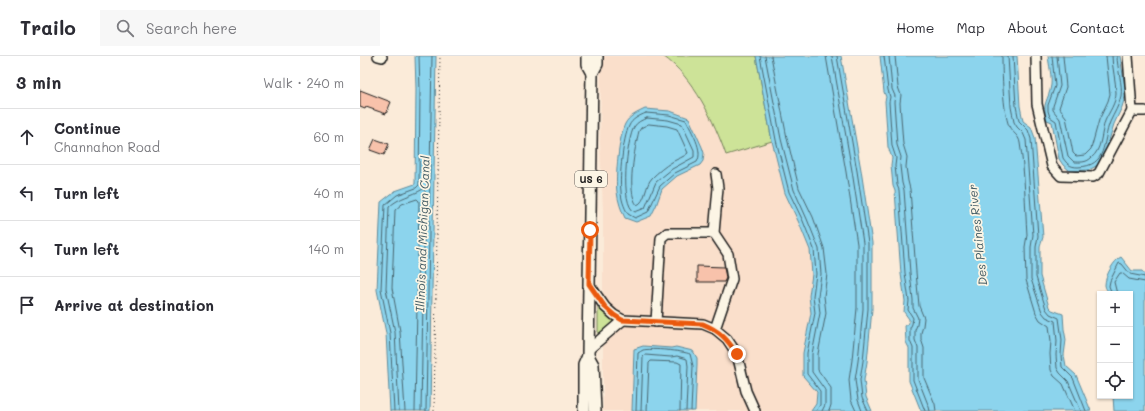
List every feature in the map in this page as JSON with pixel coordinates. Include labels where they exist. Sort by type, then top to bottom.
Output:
[{"type":"main road","name":"US 6","points":[[587,56],[587,64],[592,73]]},
{"type":"main road","name":"US 6","points":[[584,411],[584,365],[588,353],[592,73],[597,64],[597,56]]},
{"type":"main road","name":"US 6","points":[[588,353],[593,365],[595,411]]},
{"type":"lane","points":[[1036,56],[1036,104],[1052,166],[1061,176],[1093,177],[1099,173],[1132,111],[1128,56]]},
{"type":"lane","points":[[1132,111],[1145,111]]},
{"type":"lane","points":[[715,329],[732,279],[728,254],[714,233],[718,188],[716,174]]},
{"type":"lane","points":[[656,322],[661,238],[667,233],[714,233]]},
{"type":"lane","points":[[589,284],[605,307],[622,320],[703,324],[715,329],[727,339],[737,354],[746,390],[755,411]]},
{"type":"lane","points":[[588,353],[622,320]]},
{"type":"path","points":[[434,411],[440,56]]},
{"type":"shaded area","points":[[601,56],[663,56],[666,58],[689,82],[710,115],[726,155],[772,141],[785,193],[810,250],[812,274],[809,296],[811,313],[803,353],[817,392],[816,404],[811,411],[603,411],[603,210],[600,143]]},
{"type":"green space","points":[[663,56],[756,56],[772,141],[726,155],[702,101],[684,76]]},
{"type":"green space","points":[[598,303],[613,320],[611,325],[602,334],[598,334]]},
{"type":"water","name":"Illinois and Michigan Canal","points":[[415,56],[436,56],[430,411],[390,411],[386,333],[377,290],[381,202],[395,191],[415,184]]},
{"type":"water","points":[[756,56],[841,56],[872,243],[872,309],[864,380],[866,397],[872,411],[811,411],[816,404],[817,392],[803,376],[803,353],[811,313],[809,296],[812,274],[810,250],[785,193],[772,141]]},
{"type":"water","name":"Des Plaines River","points":[[880,56],[1017,56],[1020,106],[1023,121],[1031,127],[1035,138],[1043,237],[1040,247],[1040,276],[1049,307],[1052,310],[1063,314],[1066,340],[1064,355],[1066,366],[1076,375],[1091,411],[921,411],[909,381],[909,348],[906,342],[905,326],[909,323],[909,319],[904,312],[905,301],[901,274],[895,191],[893,186],[891,165],[892,158],[888,147],[886,97],[884,92]]},
{"type":"water","points":[[1048,56],[1120,56],[1126,94],[1114,124],[1104,157],[1098,165],[1089,170],[1070,171],[1059,159],[1052,122],[1047,120],[1045,114],[1045,105],[1051,85]]},
{"type":"water","points":[[645,109],[670,111],[689,118],[704,153],[703,161],[700,165],[677,176],[662,189],[651,216],[636,222],[625,218],[621,209],[617,192],[617,167],[619,147],[625,124],[636,113]]},
{"type":"water","points":[[1121,257],[1132,271],[1142,271],[1145,275],[1145,411],[1114,411],[1113,399],[1133,399],[1133,291],[1107,291],[1105,287],[1105,281],[1110,269]]},
{"type":"water","points":[[643,346],[676,347],[693,351],[697,358],[695,411],[632,411],[634,349]]},
{"type":"building","points":[[360,90],[391,102],[386,114],[366,107],[365,109],[360,107]]},
{"type":"building","points":[[375,139],[389,144],[384,155],[370,150]]},
{"type":"building","points":[[697,266],[724,267],[726,278],[724,282],[697,282]]},
{"type":"route","points":[[590,230],[589,284],[605,307],[614,315],[622,320],[703,324],[715,329],[727,339],[737,354]]}]
